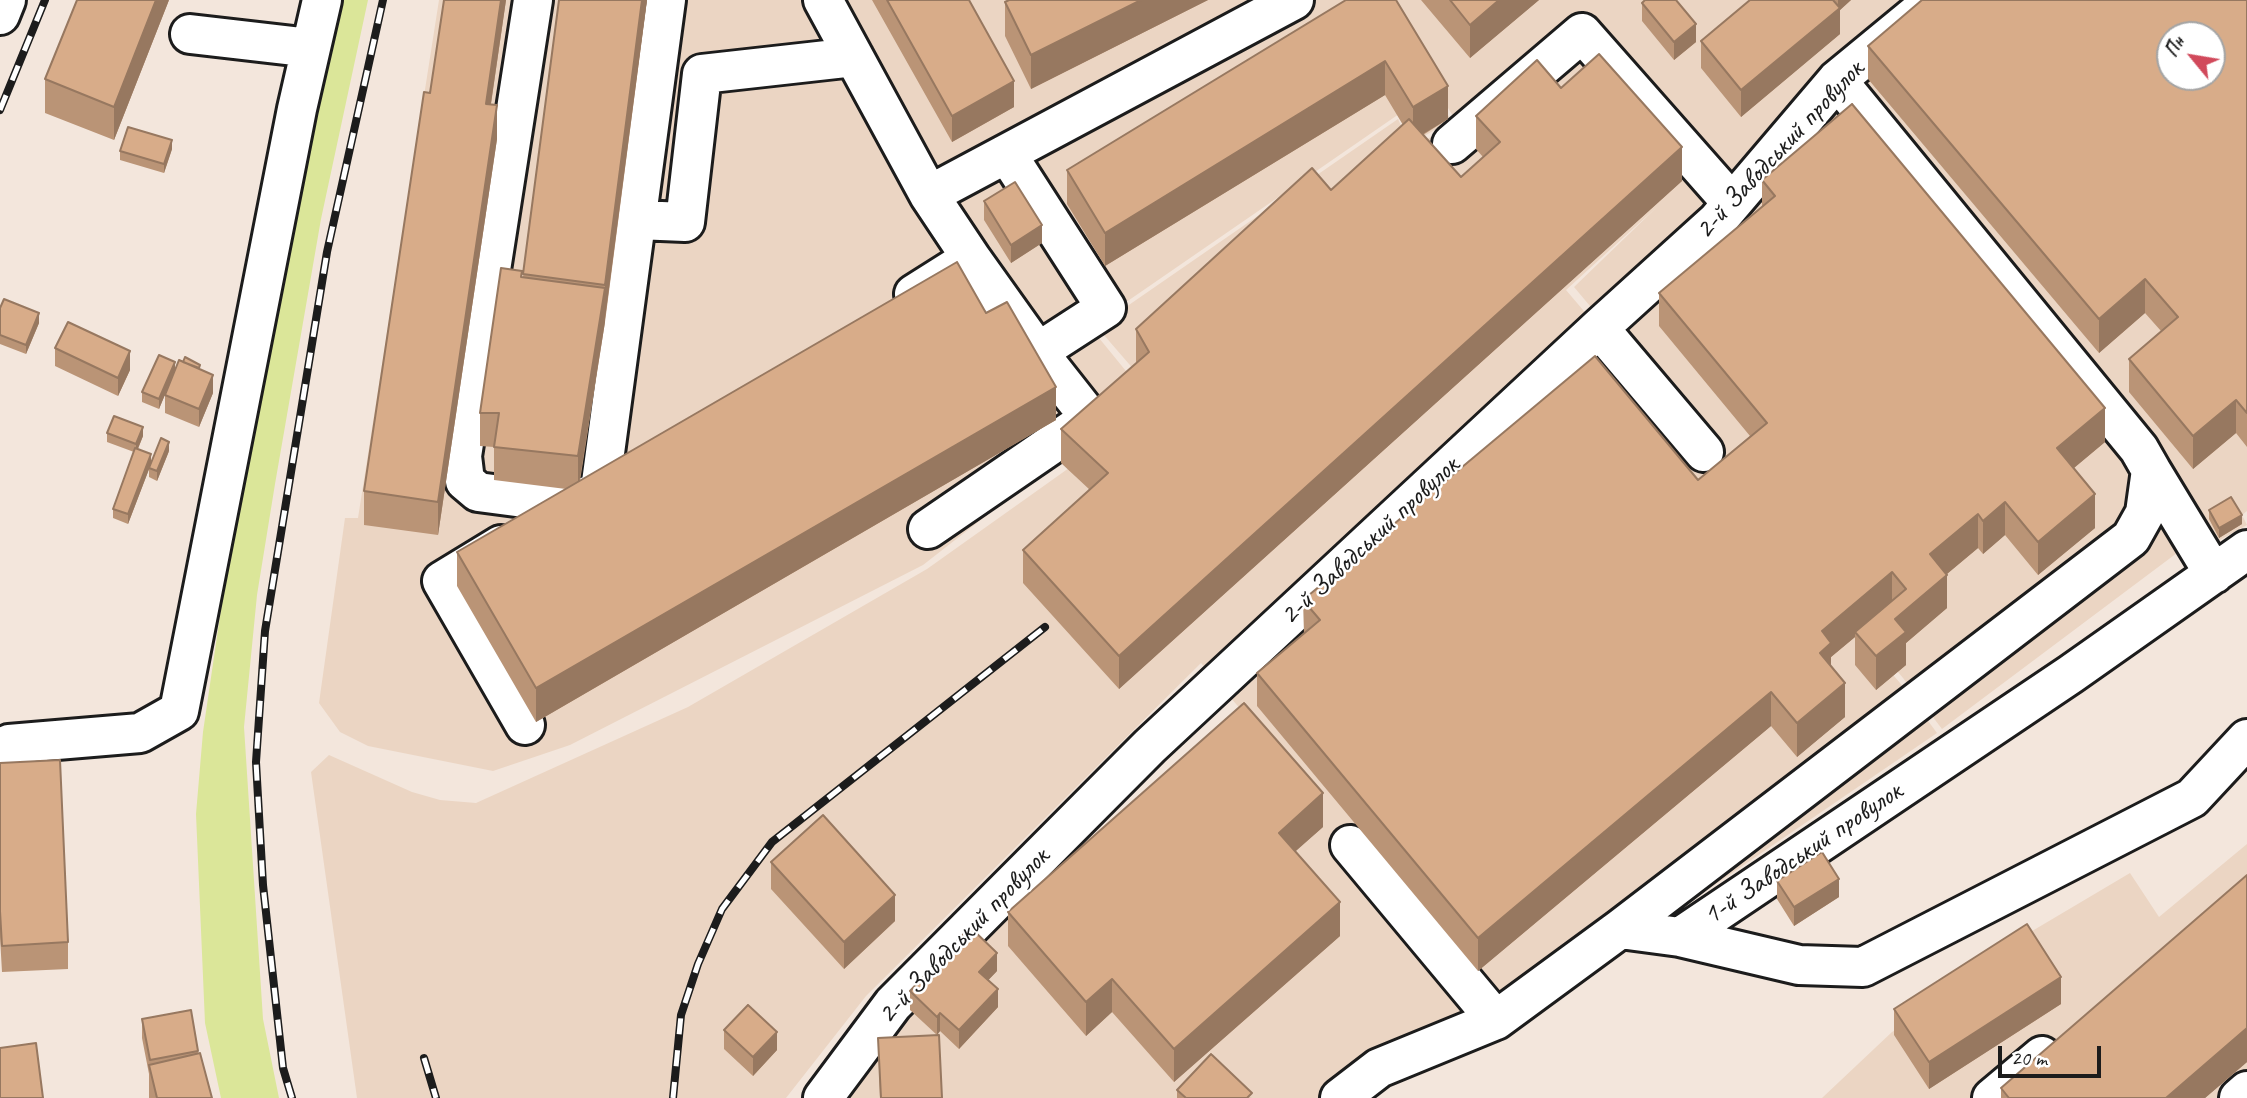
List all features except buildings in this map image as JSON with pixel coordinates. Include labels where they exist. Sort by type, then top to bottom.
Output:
[{"type":"lane","points":[[0,15],[6,0]]},
{"type":"lane","points":[[0,748],[9,744],[140,733],[179,711],[297,109],[322,0]]},
{"type":"lane","points":[[533,0],[462,456],[465,481],[478,492],[584,497]]},
{"type":"lane","points":[[584,497],[637,220],[666,0]]},
{"type":"lane","points":[[823,0],[929,195],[1038,352],[1090,418],[928,530]]},
{"type":"lane","points":[[929,195],[1294,0]]},
{"type":"lane","name":"2-й Заводський провулок","points":[[822,1098],[893,1004],[1140,755],[1717,221],[1838,80],[1934,0]]},
{"type":"lane","points":[[1452,144],[1583,33],[1732,203]]},
{"type":"lane","points":[[190,34],[311,48]]},
{"type":"lane","points":[[637,220],[685,222],[702,74],[854,57]]},
{"type":"lane","points":[[1838,80],[2139,449],[2214,574]]},
{"type":"lane","points":[[1007,153],[1106,308],[1038,352]]},
{"type":"lane","points":[[890,309],[971,258]]},
{"type":"lane","points":[[1599,328],[1703,452]]},
{"type":"lane","points":[[525,725],[442,581],[635,468]]},
{"type":"lane","points":[[1340,1098],[1379,1068],[1496,1020],[1620,929],[2131,538],[2145,513],[2151,470]]},
{"type":"lane","name":"1-й Заводський провулок","points":[[1620,929],[1680,937],[2071,674],[2247,550]]},
{"type":"lane","points":[[1680,937],[1799,965],[1863,967],[2192,798],[2247,739]]},
{"type":"lane","points":[[1350,845],[1496,1020]]},
{"type":"lane","points":[[1992,1098],[2067,1035]]},
{"type":"lane","points":[[2239,1098],[2247,1091]]},
{"type":"shaded area","points":[[439,0],[1378,0],[1451,120],[1413,143],[1399,114],[1090,327],[1139,387],[1059,459],[923,565],[570,745],[493,771],[368,746],[340,732],[319,703],[345,518],[358,518]]},
{"type":"shaded area","points":[[1382,0],[2247,0],[2247,511],[2242,515],[2247,525],[2218,541],[2209,529],[1942,729],[1903,678],[1574,287],[1658,206],[1566,290],[1900,683],[1937,733],[1672,914],[1495,1043],[1467,1013],[1369,1058],[1318,1098],[847,1098],[875,1063],[906,1006],[1242,711],[1201,663],[866,996],[786,1098],[357,1098],[311,772],[329,755],[412,792],[440,800],[476,803],[688,707],[927,569],[1077,462],[1148,386],[1097,327],[1398,119],[1412,149],[1456,121]]},
{"type":"shaded area","points":[[2247,844],[2247,1098],[1822,1098],[1892,1032],[2022,949],[2017,940],[2130,873],[2159,917]]},
{"type":"green space","points":[[338,0],[368,0],[321,219],[275,484],[257,595],[244,727],[263,1019],[279,1098],[221,1098],[205,1023],[196,814],[203,732],[232,534]]},
{"type":"railway","points":[[0,110],[45,0]]},
{"type":"railway","points":[[292,1098],[283,1068],[263,885],[256,762],[265,631],[327,252],[383,0]]},
{"type":"railway","points":[[673,1098],[681,1015],[698,964],[722,909],[772,842],[1045,627]]},
{"type":"railway","points":[[424,1058],[436,1098]]}]
